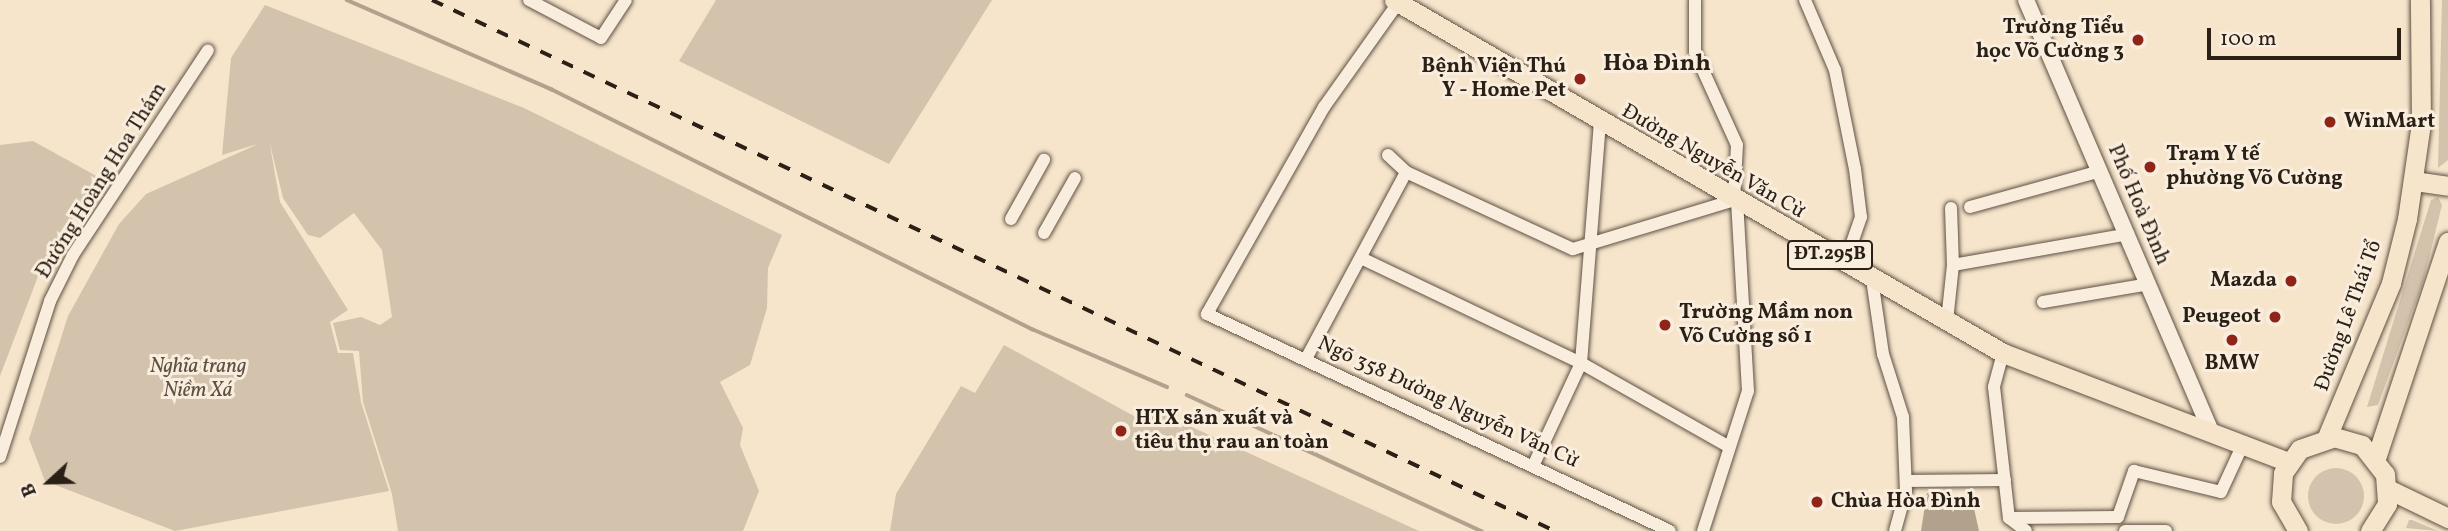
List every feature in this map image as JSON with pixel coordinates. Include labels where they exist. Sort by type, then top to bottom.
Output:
[{"type":"main road","name":"Đường Lê Thái Tổ","points":[[2327,437],[2390,283],[2414,181],[2421,123],[2420,0]]},
{"type":"main road","name":"Đường Nguyễn Văn Cừ","points":[[1396,1],[1600,123],[2003,353],[2209,427],[2289,462]]},
{"type":"main road","points":[[2414,181],[2448,186]]},
{"type":"main road","points":[[2376,458],[2448,242]]},
{"type":"main road","points":[[2298,531],[2280,495],[2289,462],[2306,444],[2327,437],[2356,442],[2376,458],[2388,489],[2372,531]]},
{"type":"main road","points":[[2388,489],[2448,518]]},
{"type":"street","points":[[528,0],[601,38],[626,0]]},
{"type":"street","points":[[1695,0],[1695,53],[1737,145],[1735,201],[1748,391],[1726,445],[1703,531]]},
{"type":"street","points":[[1805,0],[1835,71],[1855,169],[1861,217],[1845,263]]},
{"type":"street","name":"Phố Hoà Đình","points":[[2026,0],[2129,234],[2209,427]]},
{"type":"street","name":"Ngõ 358 Đường Nguyễn Văn Cừ","points":[[1396,1],[1324,107],[1207,314],[1307,357],[1534,464],[1656,527],[1670,531]]},
{"type":"street","name":"Đường Hoàng Hoa Thám","points":[[0,457],[50,301],[73,255],[208,50]]},
{"type":"street","points":[[1534,464],[1581,363],[1600,123]]},
{"type":"street","points":[[1388,155],[1406,172],[1573,249],[1590,249],[1735,201]]},
{"type":"street","points":[[1012,219],[1044,160]]},
{"type":"street","points":[[1970,207],[2101,171]]},
{"type":"street","points":[[1307,357],[1406,172]]},
{"type":"street","points":[[1044,233],[1075,178]]},
{"type":"street","points":[[1947,321],[1954,264],[1951,208]]},
{"type":"street","points":[[1954,264],[2129,234]]},
{"type":"street","points":[[1361,258],[1581,363],[1726,445]]},
{"type":"street","points":[[1872,279],[1883,354],[1903,417],[1906,481],[1895,531]]},
{"type":"street","points":[[2043,302],[2149,284]]},
{"type":"street","points":[[2003,353],[1994,387],[2009,518],[2026,531]]},
{"type":"street","points":[[2009,518],[2118,517],[2134,471],[2221,492],[2244,442]]},
{"type":"street","points":[[1906,481],[2005,480]]},
{"type":"street","points":[[2125,531],[2166,531]]},
{"type":"green space","points":[[716,0],[992,0],[889,164],[679,61]]},
{"type":"green space","points":[[2442,0],[2448,0],[2448,160],[2438,168]]},
{"type":"green space","name":"Nghĩa trang Niềm Xá","points":[[265,5],[524,108],[782,235],[768,268],[767,308],[750,365],[720,382],[743,428],[740,445],[759,491],[743,531],[398,531],[392,494],[363,402],[359,351],[340,350],[333,323],[361,317],[380,325],[392,317],[382,250],[354,213],[320,238],[308,235],[283,198],[269,140],[280,202],[348,310],[330,322],[338,353],[353,353],[361,402],[389,491],[175,531],[45,481],[29,439],[68,316],[119,224],[146,194],[258,144],[222,155],[231,58]]},
{"type":"green space","points":[[33,141],[100,178],[45,258],[0,376],[0,145]]},
{"type":"green space","points":[[2438,197],[2442,205],[2423,282],[2378,405],[2367,407],[2431,200]]},
{"type":"green space","points":[[1004,345],[1143,421],[1159,412],[1419,531],[890,531],[896,494],[961,386],[975,393]]},
{"type":"green space","points":[[2330,468],[2342,468],[2352,472],[2360,480],[2364,496],[2360,512],[2352,520],[2342,524],[2330,524],[2320,520],[2312,512],[2308,502],[2308,490],[2312,480],[2320,472]]},
{"type":"green space","points":[[2409,520],[2412,520],[2438,531],[2406,528]]},
{"type":"shaded area","points":[[1927,493],[1957,495],[1973,504],[1979,531],[1921,531]]},
{"type":"waterway","points":[[347,0],[551,89],[1032,329],[1167,387]]},
{"type":"waterway","points":[[1187,395],[1482,531]]},
{"type":"railway","points":[[432,0],[1555,531]]},
{"type":"place","name":"Trường Tiểu học Võ Cường 3","points":[[2138,40]]},
{"type":"place","name":"Bệnh Viện Thú Y - Home Pet","points":[[1580,79]]},
{"type":"place","name":"WinMart","points":[[2330,122]]},
{"type":"place","name":"Trạm Y tế phường Võ Cường","points":[[2150,167]]},
{"type":"place","name":"Mazda","points":[[2291,281]]},
{"type":"place","name":"Peugeot","points":[[2275,317]]},
{"type":"place","name":"Trường Mầm non Võ Cường số 1","points":[[1665,325]]},
{"type":"place","name":"BMW","points":[[2232,340]]},
{"type":"place","name":"HTX sản xuất và tiêu thụ rau an toàn","points":[[1121,431]]},
{"type":"place","name":"Chùa Hòa Đình","points":[[1817,502]]},
{"type":"district","name":"Hòa Đình","points":[[1657,65]]}]
